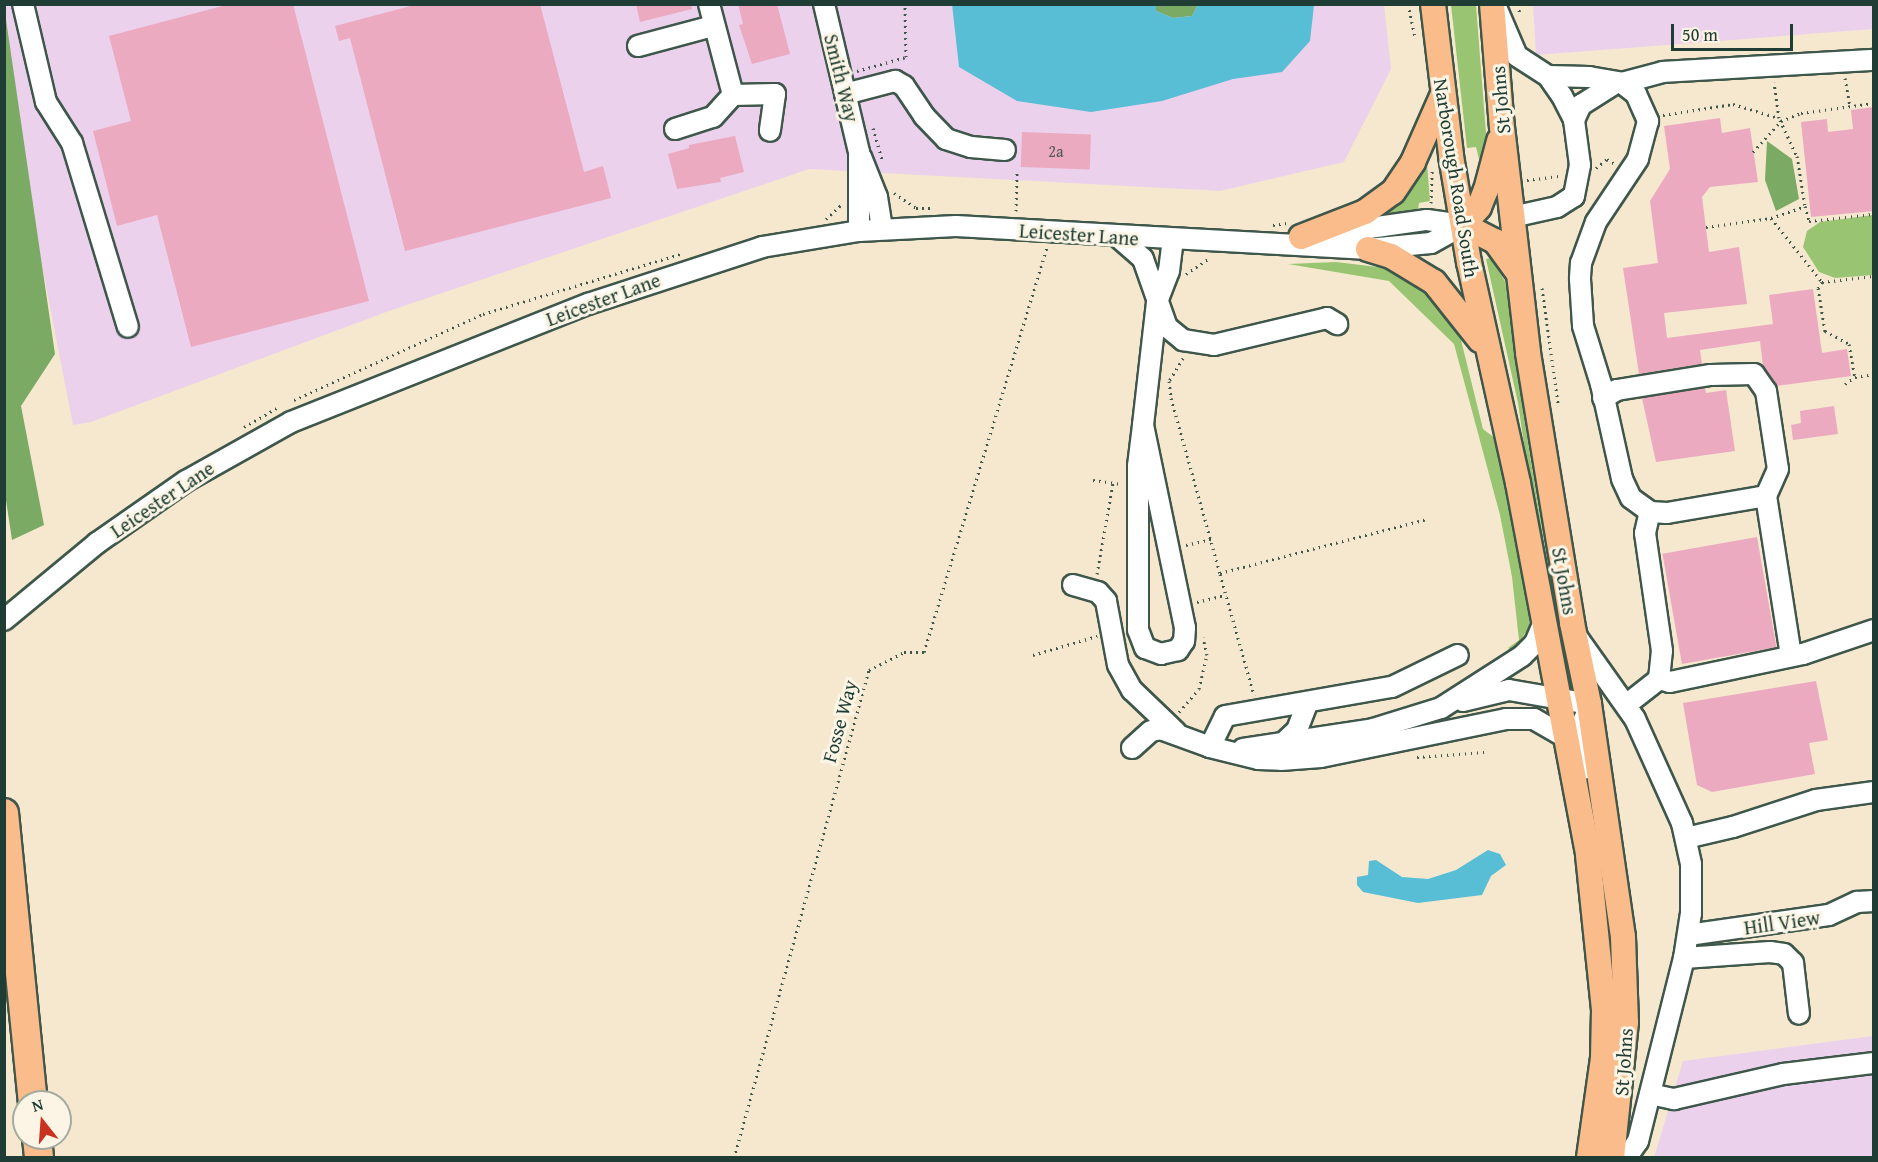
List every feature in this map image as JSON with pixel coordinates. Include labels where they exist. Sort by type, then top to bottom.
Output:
[{"type":"highway","points":[[4,813],[32,1090]]},
{"type":"main road","name":"Narborough Road South","points":[[1433,4],[1462,225],[1486,350]]},
{"type":"main road","name":"St Johns","points":[[1494,4],[1502,127],[1522,215],[1530,280],[1539,426],[1574,632],[1589,704],[1623,938],[1626,1022],[1623,1156]]},
{"type":"main road","points":[[1297,230],[1365,212],[1393,192],[1413,162],[1443,93]]},
{"type":"main road","points":[[1462,225],[1479,207],[1486,190],[1502,127]]},
{"type":"main road","points":[[1462,225],[1522,215]]},
{"type":"main road","points":[[1462,225],[1495,241],[1530,280]]},
{"type":"main road","points":[[1368,249],[1391,256],[1434,282],[1466,318],[1486,350]]},
{"type":"main road","name":"St Johns","points":[[1486,350],[1518,483],[1588,855],[1604,1010],[1603,1058],[1589,1158]]},
{"type":"main road","points":[[1558,700],[1569,672],[1574,632]]},
{"type":"street","points":[[24,4],[46,102],[72,143],[128,327]]},
{"type":"street","points":[[709,4],[733,95]]},
{"type":"street","name":"Smith Way","points":[[824,4],[859,152]]},
{"type":"street","points":[[1494,4],[1517,56],[1548,76],[1574,120],[1581,173],[1577,189],[1557,207],[1522,215]]},
{"type":"street","points":[[638,46],[713,26]]},
{"type":"street","points":[[1574,120],[1581,105],[1619,83],[1663,72],[1874,60]]},
{"type":"street","points":[[1548,76],[1589,77],[1619,83],[1636,94],[1648,120],[1638,159],[1596,222],[1581,263],[1583,326],[1623,479],[1631,498],[1650,512],[1667,513],[1766,496]]},
{"type":"street","points":[[845,94],[895,81],[903,86],[924,116],[946,139],[964,146],[1005,150]]},
{"type":"street","points":[[675,129],[713,117],[733,95],[775,94],[770,131]]},
{"type":"street","points":[[859,152],[859,231]]},
{"type":"street","points":[[859,152],[878,197],[882,229]]},
{"type":"street","name":"Leicester Lane","points":[[4,620],[98,543],[186,481],[291,422],[489,342],[676,272],[762,247],[859,231],[956,226],[1173,240],[1427,220],[1462,225]]},
{"type":"street","name":"Leicester Lane","points":[[1274,233],[1368,249],[1431,243],[1462,225]]},
{"type":"street","points":[[1118,237],[1143,259],[1156,302],[1167,327],[1183,340],[1214,345],[1258,337],[1327,318],[1336,324]]},
{"type":"street","points":[[1143,425],[1185,628],[1184,641],[1178,650],[1161,654],[1145,648],[1137,618],[1138,466],[1156,302],[1169,271],[1173,240]]},
{"type":"street","points":[[1603,398],[1617,390],[1711,375],[1754,374],[1766,391],[1778,469],[1766,496],[1791,656]]},
{"type":"street","points":[[1650,512],[1645,533],[1662,651],[1659,679]]},
{"type":"street","points":[[1073,585],[1098,592],[1106,601],[1118,665],[1132,690],[1178,734]]},
{"type":"street","points":[[1441,708],[1522,656],[1535,643],[1543,624]]},
{"type":"street","points":[[1574,632],[1622,701],[1686,838],[1693,890],[1683,958],[1638,1141],[1623,1156]]},
{"type":"street","points":[[1218,749],[1281,745],[1373,729],[1509,690],[1589,704],[1622,701],[1659,679],[1670,682],[1791,656],[1832,652],[1871,635]]},
{"type":"street","points":[[1218,749],[1225,716],[1307,704],[1392,687],[1458,655]]},
{"type":"street","points":[[1534,719],[1558,700]]},
{"type":"street","points":[[1281,745],[1297,730],[1307,704]]},
{"type":"street","points":[[1588,855],[1591,818],[1578,732],[1589,704]]},
{"type":"street","points":[[1132,748],[1151,731],[1161,729],[1218,749],[1258,759],[1321,758],[1422,734],[1506,719],[1534,719],[1564,736]]},
{"type":"street","points":[[1686,838],[1816,800],[1874,792]]},
{"type":"street","name":"Hill View","points":[[1688,935],[1829,915],[1857,902],[1874,901]]},
{"type":"street","points":[[1683,958],[1784,954],[1793,963],[1799,1014]]},
{"type":"street","points":[[1650,1094],[1674,1099],[1783,1074],[1874,1063]]},
{"type":"path","points":[[856,71],[906,57],[905,4]]},
{"type":"path","points":[[1408,4],[1416,44]]},
{"type":"path","points":[[1518,4],[1521,25]]},
{"type":"path","points":[[1841,62],[1850,106]]},
{"type":"path","points":[[1772,66],[1780,120],[1797,156],[1809,221],[1874,214]]},
{"type":"path","points":[[1753,152],[1780,120],[1801,113],[1874,103]]},
{"type":"path","points":[[1648,120],[1733,104],[1780,120]]},
{"type":"path","points":[[1522,215],[1526,169]]},
{"type":"path","points":[[1016,211],[1017,170]]},
{"type":"path","points":[[814,221],[825,219],[841,206],[848,192],[858,190]]},
{"type":"path","points":[[878,197],[893,192],[916,208],[938,208]]},
{"type":"path","points":[[1706,227],[1772,218],[1805,206]]},
{"type":"path","points":[[1005,211],[1026,212]]},
{"type":"path","points":[[1772,218],[1822,282]]},
{"type":"path","points":[[1274,233],[1297,230]]},
{"type":"path","name":"Fosse Way","points":[[734,1158],[869,670],[904,652],[924,652],[1052,232]]},
{"type":"path","points":[[292,401],[483,314],[687,251]]},
{"type":"path","points":[[1184,277],[1210,258],[1218,258]]},
{"type":"path","points":[[1855,377],[1849,344],[1825,331],[1818,288],[1822,282],[1874,276]]},
{"type":"path","points":[[1530,280],[1559,415]]},
{"type":"path","points":[[1192,342],[1191,349],[1169,381],[1171,398],[1258,711]]},
{"type":"path","points":[[1845,384],[1855,377],[1874,374]]},
{"type":"path","points":[[240,429],[281,406]]},
{"type":"path","points":[[1220,573],[1428,519]]},
{"type":"path","points":[[1195,603],[1226,595]]},
{"type":"shaded area","points":[[1384,4],[1391,69],[1344,162],[1220,191],[809,169],[389,311],[91,422],[73,425],[5,75],[4,5]]},
{"type":"shaded area","points":[[1533,5],[1873,5],[1873,29],[1536,55]]},
{"type":"shaded area","points":[[1873,1036],[1873,1157],[1654,1158],[1683,1061]]},
{"type":"green space","points":[[1156,5],[1198,5],[1192,16],[1173,18],[1156,11]]},
{"type":"green space","points":[[1451,5],[1476,5],[1487,146],[1481,167],[1476,147],[1467,148]]},
{"type":"green space","points":[[4,6],[55,354],[21,406],[44,525],[12,540],[4,487]]},
{"type":"green space","points":[[1767,141],[1792,159],[1799,199],[1776,211],[1765,180]]},
{"type":"green space","points":[[1427,164],[1430,201],[1419,203],[1418,210],[1386,216],[1413,188]]},
{"type":"green space","points":[[1873,215],[1873,275],[1835,278],[1819,272],[1803,247],[1807,231],[1820,222]]},
{"type":"green space","points":[[1491,258],[1506,283],[1509,298],[1524,418],[1558,627],[1551,629],[1518,403],[1486,259]]},
{"type":"green space","points":[[1336,262],[1386,268],[1425,290],[1439,305],[1461,340],[1483,429],[1496,439],[1524,566],[1530,625],[1513,653],[1508,648],[1519,640],[1512,577],[1500,515],[1454,344],[1389,281],[1288,264]]},
{"type":"water","points":[[952,4],[1156,5],[1156,11],[1173,18],[1192,16],[1198,5],[1314,5],[1310,41],[1282,72],[1233,79],[1162,101],[1091,112],[1017,101],[959,67]]},
{"type":"water","points":[[1488,850],[1500,854],[1506,865],[1491,876],[1482,895],[1418,903],[1363,892],[1357,885],[1357,877],[1368,875],[1369,861],[1376,860],[1402,877],[1428,879],[1456,870]]},
{"type":"building","points":[[230,4],[293,4],[369,301],[191,347],[157,215],[117,226],[93,131],[131,121],[109,36]]},
{"type":"building","points":[[418,4],[540,4],[584,172],[603,166],[611,198],[405,251],[350,38],[339,41],[335,26]]},
{"type":"building","points":[[636,4],[691,4],[692,9],[640,22]]},
{"type":"building","points":[[738,4],[777,4],[790,54],[752,64],[739,25],[743,24]]},
{"type":"building","points":[[1874,107],[1874,211],[1811,217],[1801,122],[1827,119],[1828,132],[1853,129],[1851,110]]},
{"type":"building","points":[[1720,118],[1722,133],[1750,128],[1758,182],[1710,187],[1702,197],[1709,252],[1739,247],[1747,304],[1664,313],[1667,338],[1773,324],[1769,295],[1813,289],[1822,353],[1847,349],[1851,376],[1777,386],[1763,366],[1760,341],[1700,350],[1702,364],[1639,374],[1623,268],[1658,263],[1650,201],[1670,169],[1664,126]]},
{"type":"building","points":[[1022,132],[1091,134],[1090,169],[1021,167]]},
{"type":"building","points":[[735,136],[744,172],[720,178],[721,182],[677,189],[668,154],[689,148],[689,145]]},
{"type":"building","points":[[1705,388],[1706,393],[1726,390],[1735,451],[1656,462],[1642,398]]},
{"type":"building","points":[[1834,406],[1838,434],[1793,440],[1791,425],[1801,423],[1800,411]]},
{"type":"building","points":[[1757,537],[1776,647],[1682,664],[1662,554]]},
{"type":"building","points":[[1816,681],[1828,740],[1809,743],[1815,774],[1712,792],[1697,785],[1683,703]]}]
